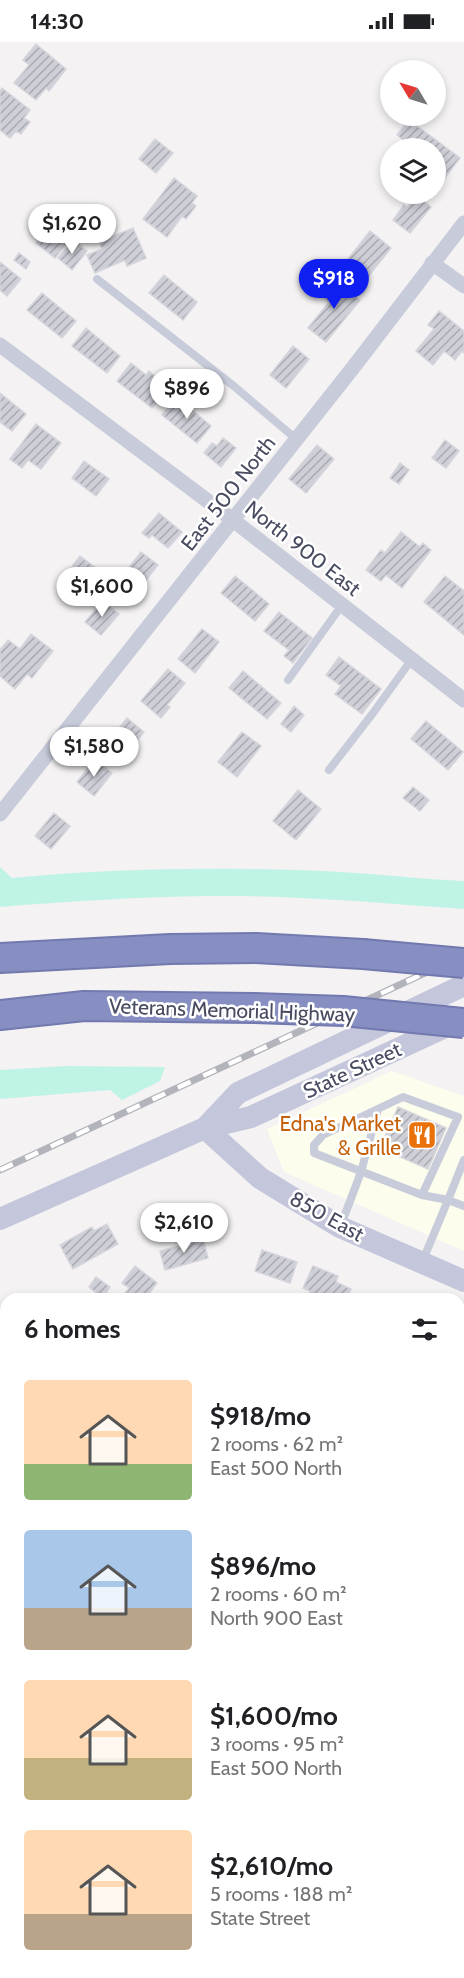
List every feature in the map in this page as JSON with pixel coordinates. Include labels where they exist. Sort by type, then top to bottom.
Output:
[{"type":"highway","points":[[0,958],[170,949],[256,948],[464,963]]},
{"type":"highway","points":[[426,959],[464,955]]},
{"type":"highway","name":"Veterans Memorial Highway","points":[[0,1015],[84,1006],[254,1008],[343,1011],[464,1021]]},
{"type":"main road","name":"State Street","points":[[205,1128],[238,1093],[464,985]]},
{"type":"main road","name":"State Street","points":[[0,1219],[205,1128],[250,1117],[464,1021]]},
{"type":"main road","name":"850 East","points":[[205,1128],[260,1178],[340,1227],[464,1281]]},
{"type":"street","name":"East 500 North","points":[[0,814],[464,224]]},
{"type":"street","points":[[432,263],[464,286]]},
{"type":"street","name":"North 900 East","points":[[0,345],[233,520],[464,700]]},
{"type":"lane","points":[[98,279],[235,387],[296,439]]},
{"type":"lane","points":[[288,680],[342,605]]},
{"type":"lane","points":[[329,770],[412,659]]},
{"type":"lane","points":[[422,1195],[458,1117],[403,1097],[323,1135],[314,1145],[314,1153],[422,1195],[464,1206]]},
{"type":"lane","points":[[340,1227],[362,1172],[378,1109]]},
{"type":"lane","points":[[422,1263],[464,1160]]},
{"type":"shaded area","points":[[392,1071],[464,1096],[464,1251],[284,1172],[267,1129]]},
{"type":"green space","points":[[0,867],[12,878],[128,870],[245,869],[341,872],[464,881],[464,909],[241,896],[131,898],[0,907]]},
{"type":"green space","points":[[66,1066],[165,1067],[160,1081],[122,1100],[110,1090],[0,1099],[0,1070]]},
{"type":"building","points":[[36,44],[66,69],[49,91],[46,88],[36,100],[14,83],[29,65],[23,60]]},
{"type":"building","points":[[2,88],[30,110],[24,118],[30,122],[21,134],[16,131],[10,138],[0,130],[0,91]]},
{"type":"building","points":[[404,126],[417,126],[433,138],[401,138],[397,135]]},
{"type":"building","points":[[155,139],[173,153],[156,173],[139,159]]},
{"type":"building","points":[[446,148],[460,158],[446,177]]},
{"type":"building","points":[[174,178],[197,196],[192,203],[196,206],[186,219],[182,216],[167,237],[143,219]]},
{"type":"building","points":[[410,204],[428,204],[431,207],[410,233],[393,220],[404,205],[407,208]]},
{"type":"building","points":[[52,223],[71,238],[55,258],[36,243]]},
{"type":"building","points":[[133,228],[146,258],[127,266],[125,260],[95,273],[87,255],[102,249],[99,242]]},
{"type":"building","points":[[370,231],[391,248],[360,287],[343,273],[352,262],[348,259]]},
{"type":"building","points":[[73,240],[87,251],[72,270],[58,258]]},
{"type":"building","points":[[19,253],[30,262],[26,269],[14,260]]},
{"type":"building","points":[[0,262],[21,279],[7,296],[0,290]]},
{"type":"building","points":[[164,275],[197,302],[183,320],[149,293]]},
{"type":"building","points":[[334,278],[360,300],[326,342],[308,328],[329,302],[321,295]]},
{"type":"building","points":[[42,293],[76,321],[62,338],[27,310]]},
{"type":"building","points":[[439,311],[464,331],[464,353],[462,351],[455,360],[444,351],[433,365],[416,351],[434,329],[428,325]]},
{"type":"building","points":[[86,328],[120,356],[107,373],[72,346]]},
{"type":"building","points":[[293,346],[309,359],[286,388],[270,375]]},
{"type":"building","points":[[131,363],[146,375],[149,371],[166,391],[152,408],[117,381]]},
{"type":"building","points":[[0,393],[26,414],[12,431],[0,422]]},
{"type":"building","points":[[177,397],[211,426],[197,443],[162,415]]},
{"type":"building","points":[[36,424],[61,443],[41,469],[28,460],[22,468],[10,459]]},
{"type":"building","points":[[223,438],[236,448],[221,467],[204,453],[212,443],[217,446]]},
{"type":"building","points":[[445,440],[459,451],[446,468],[432,458]]},
{"type":"building","points":[[317,445],[334,459],[306,493],[289,479]]},
{"type":"building","points":[[84,461],[109,479],[96,496],[72,478]]},
{"type":"building","points":[[400,463],[409,470],[399,484],[390,478]]},
{"type":"building","points":[[159,513],[182,532],[168,548],[152,535],[149,538],[142,533]]},
{"type":"building","points":[[401,532],[420,547],[423,543],[431,550],[402,588],[386,575],[381,581],[366,570],[381,550],[385,553]]},
{"type":"building","points":[[141,552],[158,565],[139,589],[122,576]]},
{"type":"building","points":[[80,556],[101,572],[85,593],[64,577]]},
{"type":"building","points":[[235,576],[269,604],[255,621],[221,593]]},
{"type":"building","points":[[445,576],[464,591],[464,635],[424,602]]},
{"type":"building","points":[[103,601],[119,614],[101,635],[85,622]]},
{"type":"building","points":[[279,612],[312,638],[293,663],[284,656],[289,650],[264,631]]},
{"type":"building","points":[[202,629],[219,642],[195,673],[178,659]]},
{"type":"building","points":[[31,634],[53,651],[32,678],[27,674],[15,689],[0,676],[0,650],[8,640],[20,649]]},
{"type":"building","points":[[339,657],[381,689],[362,714],[335,694],[341,686],[326,675]]},
{"type":"building","points":[[168,669],[185,683],[167,705],[170,707],[161,718],[141,701]]},
{"type":"building","points":[[243,671],[281,703],[267,719],[229,688]]},
{"type":"building","points":[[294,706],[304,715],[291,732],[281,724]]},
{"type":"building","points":[[127,718],[144,732],[118,763],[102,749]]},
{"type":"building","points":[[426,721],[463,752],[448,770],[411,739]]},
{"type":"building","points":[[242,732],[261,746],[237,777],[218,762]]},
{"type":"building","points":[[95,759],[112,773],[94,796],[77,782]]},
{"type":"building","points":[[413,787],[429,800],[420,811],[403,798]]},
{"type":"building","points":[[298,790],[321,809],[296,840],[273,821]]},
{"type":"building","points":[[54,813],[70,826],[51,849],[35,836]]},
{"type":"building","points":[[398,1107],[446,1128],[428,1169],[380,1148]]},
{"type":"building","points":[[107,1224],[118,1244],[73,1269],[60,1245],[92,1227],[94,1231]]},
{"type":"building","points":[[203,1239],[208,1258],[165,1270],[160,1251]]},
{"type":"building","points":[[262,1250],[297,1262],[290,1283],[255,1271]]},
{"type":"building","points":[[135,1266],[157,1283],[150,1293],[125,1293],[129,1288],[122,1283]]},
{"type":"building","points":[[313,1266],[338,1276],[336,1282],[351,1289],[349,1293],[309,1293],[310,1291],[303,1288]]},
{"type":"building","points":[[96,1277],[110,1287],[106,1293],[97,1293],[89,1287]]},
{"type":"railway","points":[[0,1170],[464,955]]},
{"type":"place","name":"Edna's Market & Grille","points":[[422,1135]]}]
